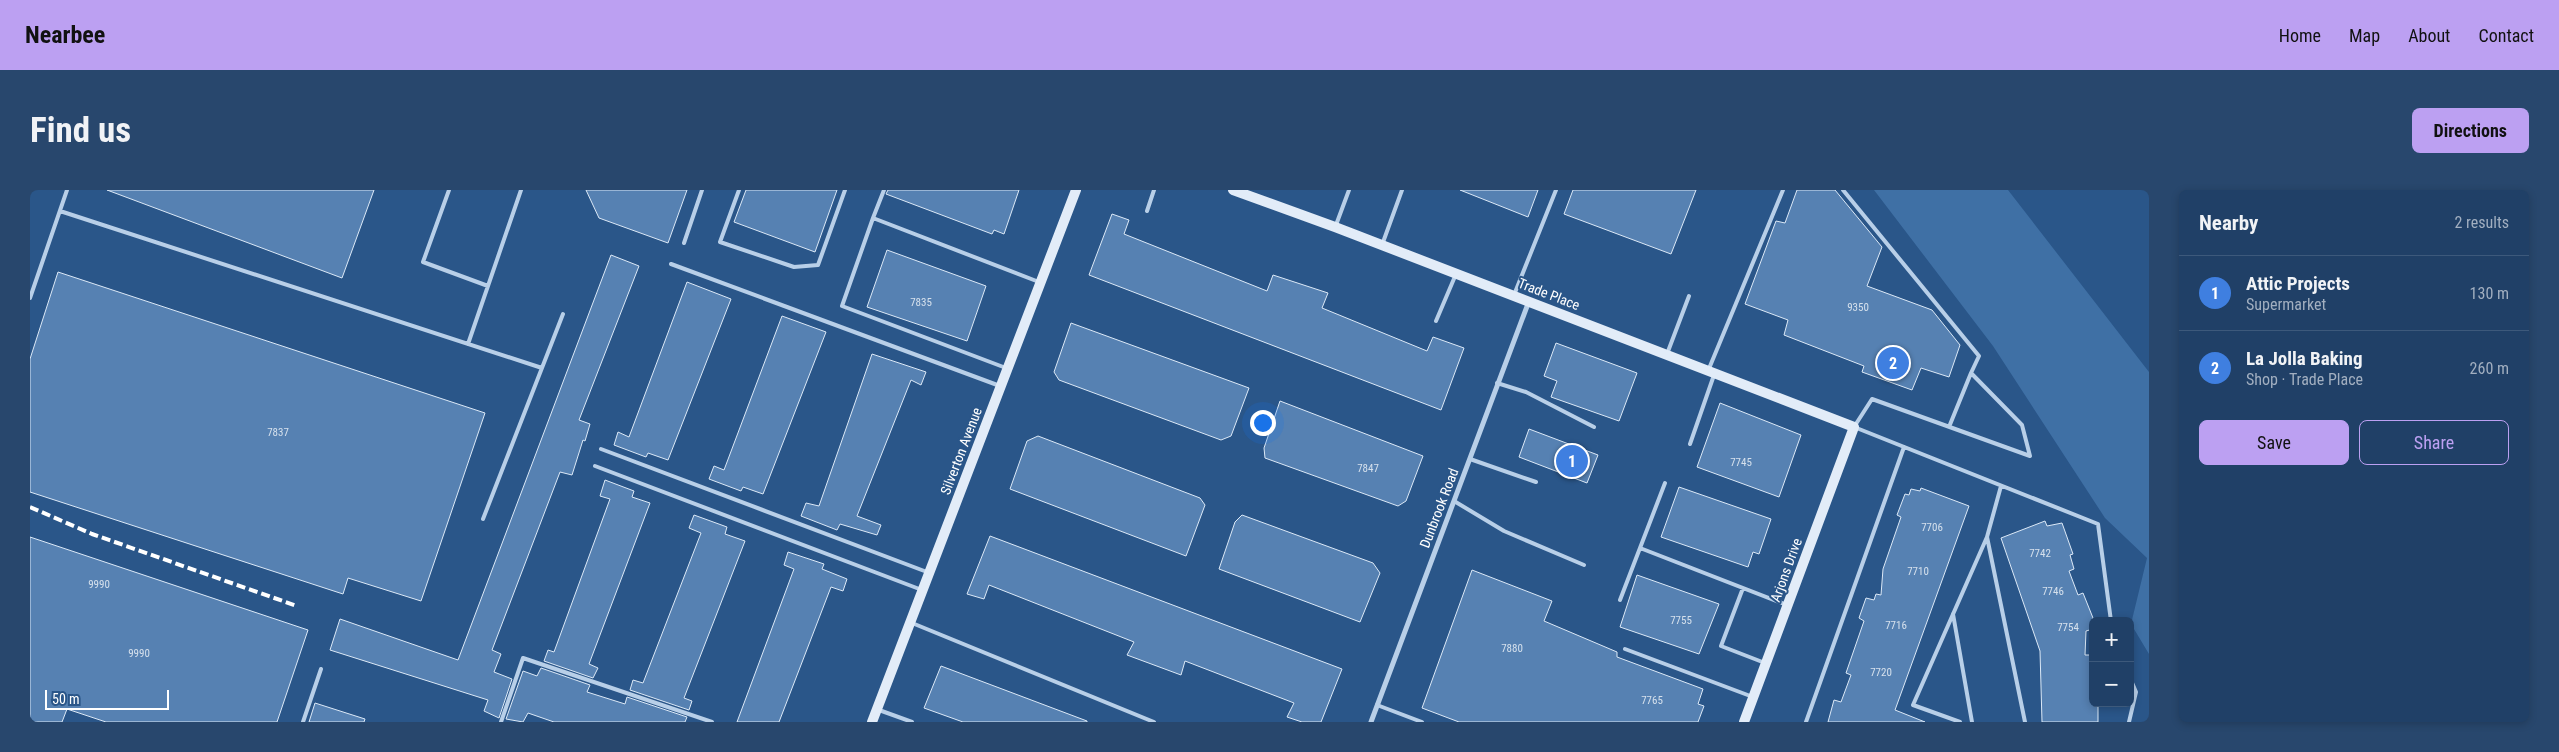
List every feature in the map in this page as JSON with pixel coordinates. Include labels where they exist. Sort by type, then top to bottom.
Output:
[{"type":"street","name":"Silverton Avenue","points":[[872,722],[1076,190]]},
{"type":"street","name":"Trade Place","points":[[1233,190],[1335,226],[1854,427]]},
{"type":"street","name":"Dunbrook Road","points":[[1371,722],[1529,301]]},
{"type":"street","name":"Arjons Drive","points":[[1744,722],[1854,427]]},
{"type":"lane","points":[[30,298],[67,190]]},
{"type":"lane","points":[[449,190],[423,262],[488,286]]},
{"type":"lane","points":[[468,344],[521,190]]},
{"type":"lane","points":[[684,242],[702,190]]},
{"type":"lane","points":[[739,190],[720,242],[794,268],[818,265],[845,190]]},
{"type":"lane","points":[[884,190],[842,306],[1007,369]]},
{"type":"lane","points":[[1147,211],[1154,190]]},
{"type":"lane","points":[[1335,226],[1349,190]]},
{"type":"lane","points":[[1382,245],[1402,190]]},
{"type":"lane","points":[[1514,296],[1556,190]]},
{"type":"lane","points":[[1690,444],[1712,372],[1783,190]]},
{"type":"lane","points":[[1843,190],[1978,356],[1950,427]]},
{"type":"lane","points":[[60,211],[542,368]]},
{"type":"lane","points":[[873,218],[1040,283]]},
{"type":"lane","points":[[672,264],[1000,386]]},
{"type":"lane","points":[[1436,321],[1456,274]]},
{"type":"lane","points":[[1667,354],[1689,296]]},
{"type":"lane","points":[[483,519],[563,314]]},
{"type":"lane","points":[[1971,372],[2022,425],[2030,456],[1872,399],[1854,427],[2098,524],[2110,617]]},
{"type":"lane","points":[[1498,382],[1526,392],[1594,427]]},
{"type":"lane","points":[[1806,722],[1904,447]]},
{"type":"lane","points":[[602,449],[930,573]]},
{"type":"lane","points":[[1470,459],[1536,482]]},
{"type":"lane","points":[[595,466],[922,590]]},
{"type":"lane","points":[[1620,600],[1665,483]]},
{"type":"lane","points":[[1960,722],[1913,704],[1986,537],[2001,486]]},
{"type":"lane","points":[[1454,500],[1504,531],[1584,565]]},
{"type":"lane","points":[[1986,537],[2025,722]]},
{"type":"lane","points":[[1640,548],[1788,605]]},
{"type":"lane","points":[[1743,588],[1721,646],[1766,664]]},
{"type":"lane","points":[[1953,614],[1972,722]]},
{"type":"lane","points":[[910,622],[1154,722]]},
{"type":"lane","points":[[1625,649],[1753,697]]},
{"type":"lane","points":[[501,722],[523,658],[712,722]]},
{"type":"lane","points":[[303,722],[321,668]]},
{"type":"lane","points":[[2134,687],[2136,692],[2134,701]]},
{"type":"lane","points":[[1377,705],[1422,722]]},
{"type":"lane","points":[[2129,722],[2132,707]]},
{"type":"lane","points":[[877,709],[912,722]]},
{"type":"shaded area","points":[[1874,190],[2008,190],[2149,372],[2149,654],[2134,629],[2133,617],[2147,558],[2105,518],[1993,346]]},
{"type":"building","points":[[107,190],[374,190],[342,278]]},
{"type":"building","points":[[586,190],[687,190],[668,243],[599,218]]},
{"type":"building","points":[[746,190],[837,190],[815,252],[734,222]]},
{"type":"building","points":[[888,190],[1019,190],[1004,234],[994,230],[992,234],[886,194]]},
{"type":"building","points":[[1460,190],[1538,190],[1528,217]]},
{"type":"building","points":[[1573,190],[1696,190],[1671,254],[1564,214]]},
{"type":"building","points":[[1797,190],[1835,190],[1882,247],[1867,286],[1932,310],[1960,345],[1949,377],[1921,368],[1912,390],[1862,372],[1864,366],[1784,335],[1788,320],[1745,304],[1776,221],[1785,223]]},
{"type":"building","points":[[1112,214],[1129,220],[1124,234],[1267,291],[1273,275],[1328,293],[1322,308],[1427,351],[1433,337],[1464,348],[1441,410],[1089,275]]},
{"type":"building","points":[[887,250],[986,286],[967,341],[867,307]]},
{"type":"building","points":[[611,255],[639,266],[579,420],[590,424],[572,475],[560,472],[492,650],[501,654],[494,672],[512,679],[499,718],[484,711],[488,700],[330,650],[340,619],[458,660]]},
{"type":"building","points":[[58,272],[485,413],[421,601],[348,578],[343,594],[30,492],[30,359]]},
{"type":"building","points":[[687,282],[731,299],[668,460],[648,453],[646,457],[614,445],[618,432],[629,437]]},
{"type":"building","points":[[782,316],[826,332],[763,494],[743,487],[741,491],[709,479],[714,466],[724,470]]},
{"type":"building","points":[[1071,323],[1249,388],[1231,436],[1221,440],[1059,380],[1054,372]]},
{"type":"building","points":[[1556,343],[1637,373],[1619,421],[1551,397],[1557,381],[1544,376]]},
{"type":"building","points":[[872,354],[926,372],[921,385],[911,380],[857,516],[881,525],[877,535],[840,524],[837,530],[801,516],[806,503],[819,506]]},
{"type":"building","points":[[1280,401],[1423,456],[1406,501],[1398,506],[1265,458],[1264,448]]},
{"type":"building","points":[[1720,403],[1801,435],[1779,497],[1697,467]]},
{"type":"building","points":[[1529,429],[1598,455],[1587,483],[1519,457]]},
{"type":"building","points":[[1038,436],[1200,498],[1205,505],[1186,556],[1010,489],[1027,441]]},
{"type":"building","points":[[605,480],[634,491],[632,497],[650,503],[589,664],[598,668],[593,678],[544,661],[548,650],[554,652],[610,499],[600,496]]},
{"type":"building","points":[[1679,487],[1771,519],[1759,554],[1753,552],[1748,567],[1661,537]]},
{"type":"building","points":[[1921,488],[1969,506],[1895,710],[1925,722],[1828,722],[1834,700],[1841,702],[1851,675],[1846,673],[1864,621],[1859,618],[1866,598],[1874,600],[1876,594],[1881,595],[1883,569],[1901,517],[1897,515],[1905,494],[1909,495],[1911,489],[1920,491]]},
{"type":"building","points":[[694,515],[727,527],[725,534],[745,541],[684,698],[692,701],[689,710],[630,690],[633,680],[643,683],[701,533],[689,528]]},
{"type":"building","points":[[1242,515],[1373,563],[1380,573],[1360,622],[1219,569],[1235,522]]},
{"type":"building","points":[[2045,521],[2047,526],[2062,523],[2073,554],[2070,555],[2074,569],[2069,571],[2078,595],[2083,593],[2093,617],[2089,617],[2089,630],[2086,631],[2085,655],[2089,655],[2089,707],[2098,707],[2098,722],[2042,722],[2040,651],[2001,538]]},
{"type":"building","points":[[990,536],[1342,669],[1321,722],[1302,722],[1287,717],[1294,703],[1185,661],[1181,675],[1127,655],[1134,642],[989,585],[984,599],[967,594]]},
{"type":"building","points":[[30,537],[308,630],[277,722],[106,722],[67,709],[62,722],[30,722]]},
{"type":"building","points":[[788,552],[824,564],[822,569],[847,579],[843,591],[831,587],[779,722],[737,722],[794,569],[784,565]]},
{"type":"building","points":[[1472,570],[1552,601],[1544,621],[1617,652],[1617,657],[1703,689],[1698,704],[1704,706],[1698,722],[1459,722],[1422,708]]},
{"type":"building","points":[[1637,575],[1719,604],[1699,654],[1620,627]]},
{"type":"building","points":[[941,666],[1087,722],[963,722],[924,708]]},
{"type":"building","points":[[541,668],[590,685],[587,692],[625,704],[627,697],[687,717],[685,722],[554,722],[528,713],[523,722],[506,719],[523,671],[537,676]]},
{"type":"building","points":[[315,703],[365,719],[364,722],[309,722]]},
{"type":"railway","points":[[30,507],[92,534],[297,606]]},
{"type":"place","name":"La Jolla Baking","points":[[1893,363]]},
{"type":"place","name":"Attic Projects","points":[[1572,461]]}]
